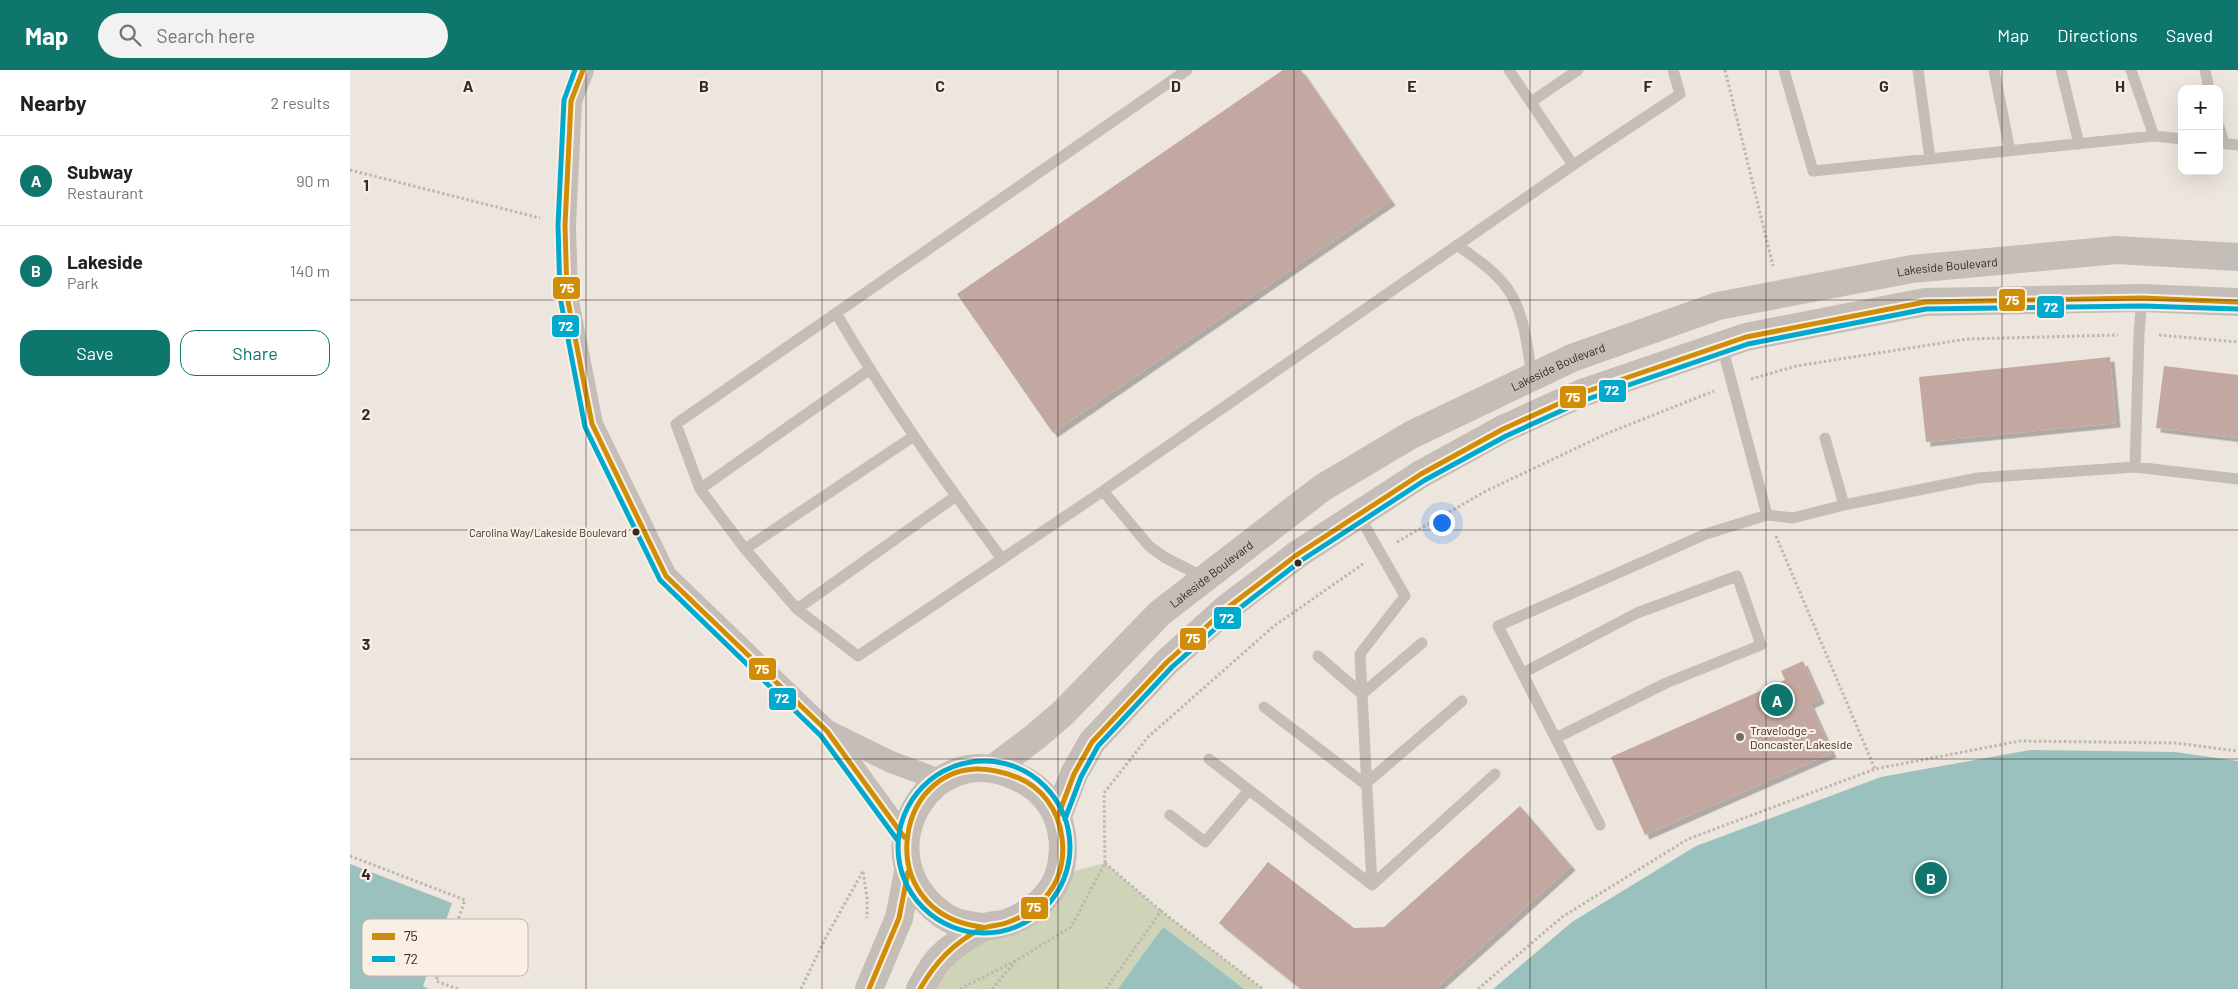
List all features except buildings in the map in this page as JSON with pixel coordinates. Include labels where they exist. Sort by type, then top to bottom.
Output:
[{"type":"street","points":[[583,70],[571,101],[565,225],[567,296],[592,424],[666,576],[827,731],[904,837]]},
{"type":"street","name":"Lakeside Boulevard","points":[[994,768],[1063,713],[1160,613],[1322,488],[1411,436],[1572,358],[1718,306],[1912,269],[2117,250],[2238,257]]},
{"type":"street","points":[[1058,816],[1074,774],[1092,742],[1167,662],[1227,608],[1298,554],[1421,474],[1503,429],[1582,393],[1746,337],[1925,302],[2142,298],[2238,302]]},
{"type":"street","points":[[827,731],[891,762],[940,780]]},
{"type":"street","points":[[869,989],[899,918],[908,872],[904,837],[916,804],[940,780],[966,769],[994,768],[1032,783],[1051,804],[1058,816],[1064,842],[1059,875],[1040,904],[1008,923],[982,927],[955,922],[934,910],[916,889],[908,872]]},
{"type":"street","points":[[920,989],[940,958],[982,927]]},
{"type":"lane","points":[[1187,70],[676,424],[700,488],[745,549],[797,610],[858,656],[1103,491],[1573,165],[1680,94],[1673,70]]},
{"type":"lane","points":[[1509,70],[1573,165]]},
{"type":"lane","points":[[1531,102],[1578,70]]},
{"type":"lane","points":[[1784,70],[1813,171],[2154,136],[2178,139]]},
{"type":"lane","points":[[1918,70],[1930,159]]},
{"type":"lane","points":[[1994,70],[2010,151]]},
{"type":"lane","points":[[2061,70],[2079,144]]},
{"type":"lane","points":[[2131,70],[2154,136]]},
{"type":"lane","points":[[2204,70],[2209,85]]},
{"type":"lane","points":[[2223,143],[2238,144]]},
{"type":"lane","points":[[1457,245],[1488,268],[1507,288],[1525,331],[1532,378]]},
{"type":"lane","points":[[2135,467],[2138,334],[2142,298]]},
{"type":"lane","points":[[836,313],[869,370],[1002,559]]},
{"type":"lane","points":[[1722,346],[1767,515]]},
{"type":"lane","points":[[700,488],[869,370]]},
{"type":"lane","points":[[745,549],[914,436]]},
{"type":"lane","points":[[1824,438],[1844,505]]},
{"type":"lane","points":[[1600,825],[1498,626],[1686,542],[1767,515],[1793,518],[1844,505],[1978,478],[2135,467],[2238,479]]},
{"type":"lane","points":[[1103,491],[1149,546],[1164,557],[1204,578]]},
{"type":"lane","points":[[797,610],[956,496]]},
{"type":"lane","points":[[1358,514],[1405,596],[1360,654],[1365,784],[1372,885]]},
{"type":"lane","points":[[1523,673],[1637,613],[1736,576],[1761,645],[1666,683],[1556,738]]},
{"type":"lane","points":[[1362,694],[1422,643]]},
{"type":"lane","points":[[1318,656],[1362,694]]},
{"type":"lane","points":[[1365,784],[1462,701]]},
{"type":"lane","points":[[1264,707],[1365,784]]},
{"type":"lane","points":[[1209,759],[1372,885]]},
{"type":"lane","points":[[1372,885],[1495,774]]},
{"type":"lane","points":[[1170,815],[1205,842],[1249,790]]},
{"type":"path","points":[[1725,70],[1779,294]]},
{"type":"path","points":[[350,170],[565,225]]},
{"type":"path","points":[[1787,330],[1796,366]]},
{"type":"path","points":[[960,989],[1017,960],[1070,927],[1105,863],[1104,793],[1148,737],[1274,626],[1380,552],[1486,491],[1608,433],[1732,384],[1796,366],[1966,339],[2138,334],[2238,342]]},
{"type":"path","points":[[1767,515],[1875,769]]},
{"type":"path","points":[[1478,989],[1562,917],[1688,839],[1875,769],[2020,741],[2175,743],[2238,751]]},
{"type":"path","points":[[350,856],[465,900],[458,919]]},
{"type":"path","points":[[1105,863],[1161,910],[1263,989]]},
{"type":"path","points":[[801,989],[825,939],[863,871]]},
{"type":"path","points":[[1106,989],[1161,910]]},
{"type":"path","points":[[992,989],[1017,960]]},
{"type":"path","points":[[438,976],[436,981],[458,989]]},
{"type":"green space","points":[[1105,863],[1161,911],[1263,989],[920,989],[1059,875]]},
{"type":"water","points":[[2030,750],[2175,752],[2238,761],[2238,989],[1493,989],[1572,922],[1696,846],[1881,777]]},
{"type":"water","points":[[350,864],[452,903],[446,919],[362,919],[362,976],[426,976],[423,986],[429,989],[350,989]]},
{"type":"water","points":[[1163,927],[1244,989],[1118,989]]},
{"type":"transit line","name":"72","points":[[575,70],[564,100],[558,225],[560,297],[585,427],[660,580],[821,736],[898,841]]},
{"type":"transit line","name":"75","points":[[583,70],[571,101],[565,225],[567,296],[592,424],[666,576],[827,731],[904,837]]},
{"type":"transit line","name":"75","points":[[1058,816],[1074,774],[1092,742],[1167,662],[1227,608],[1298,554],[1421,474],[1503,429],[1582,393],[1746,337],[1925,302],[2142,298],[2238,302]]},
{"type":"transit line","name":"72","points":[[1065,819],[1081,777],[1098,746],[1172,667],[1232,614],[1302,560],[1425,480],[1506,436],[1585,400],[1748,344],[1926,309],[2142,306],[2238,309]]},
{"type":"transit line","name":"72","points":[[992,761],[1009,764],[1025,771],[1039,780],[1051,792],[1067,822],[1070,847],[1069,864],[1064,880],[1051,902],[1039,914],[1009,930],[976,933],[959,930],[943,923],[929,914],[917,902],[901,872],[898,839],[901,822],[908,806],[917,792],[929,780],[959,764],[992,761]]},
{"type":"transit line","name":"75","points":[[920,989],[939,962],[953,947],[984,928],[1014,920],[1036,906],[1053,887],[1062,860],[1062,839],[1057,818],[1047,800],[1031,784],[1018,777],[996,771],[962,771],[935,785],[917,807],[908,836],[909,866],[921,894],[945,915],[982,927]]},
{"type":"transit line","name":"75","points":[[869,989],[899,918],[908,872]]},
{"type":"place","name":"Carolina Way/Lakeside Boulevard","points":[[636,532]]},
{"type":"place","name":"Subway","points":[[1777,700]]},
{"type":"place","name":"Travelodge - Doncaster Lakeside","points":[[1740,737]]},
{"type":"place","name":"Lakeside","points":[[1931,878]]}]
